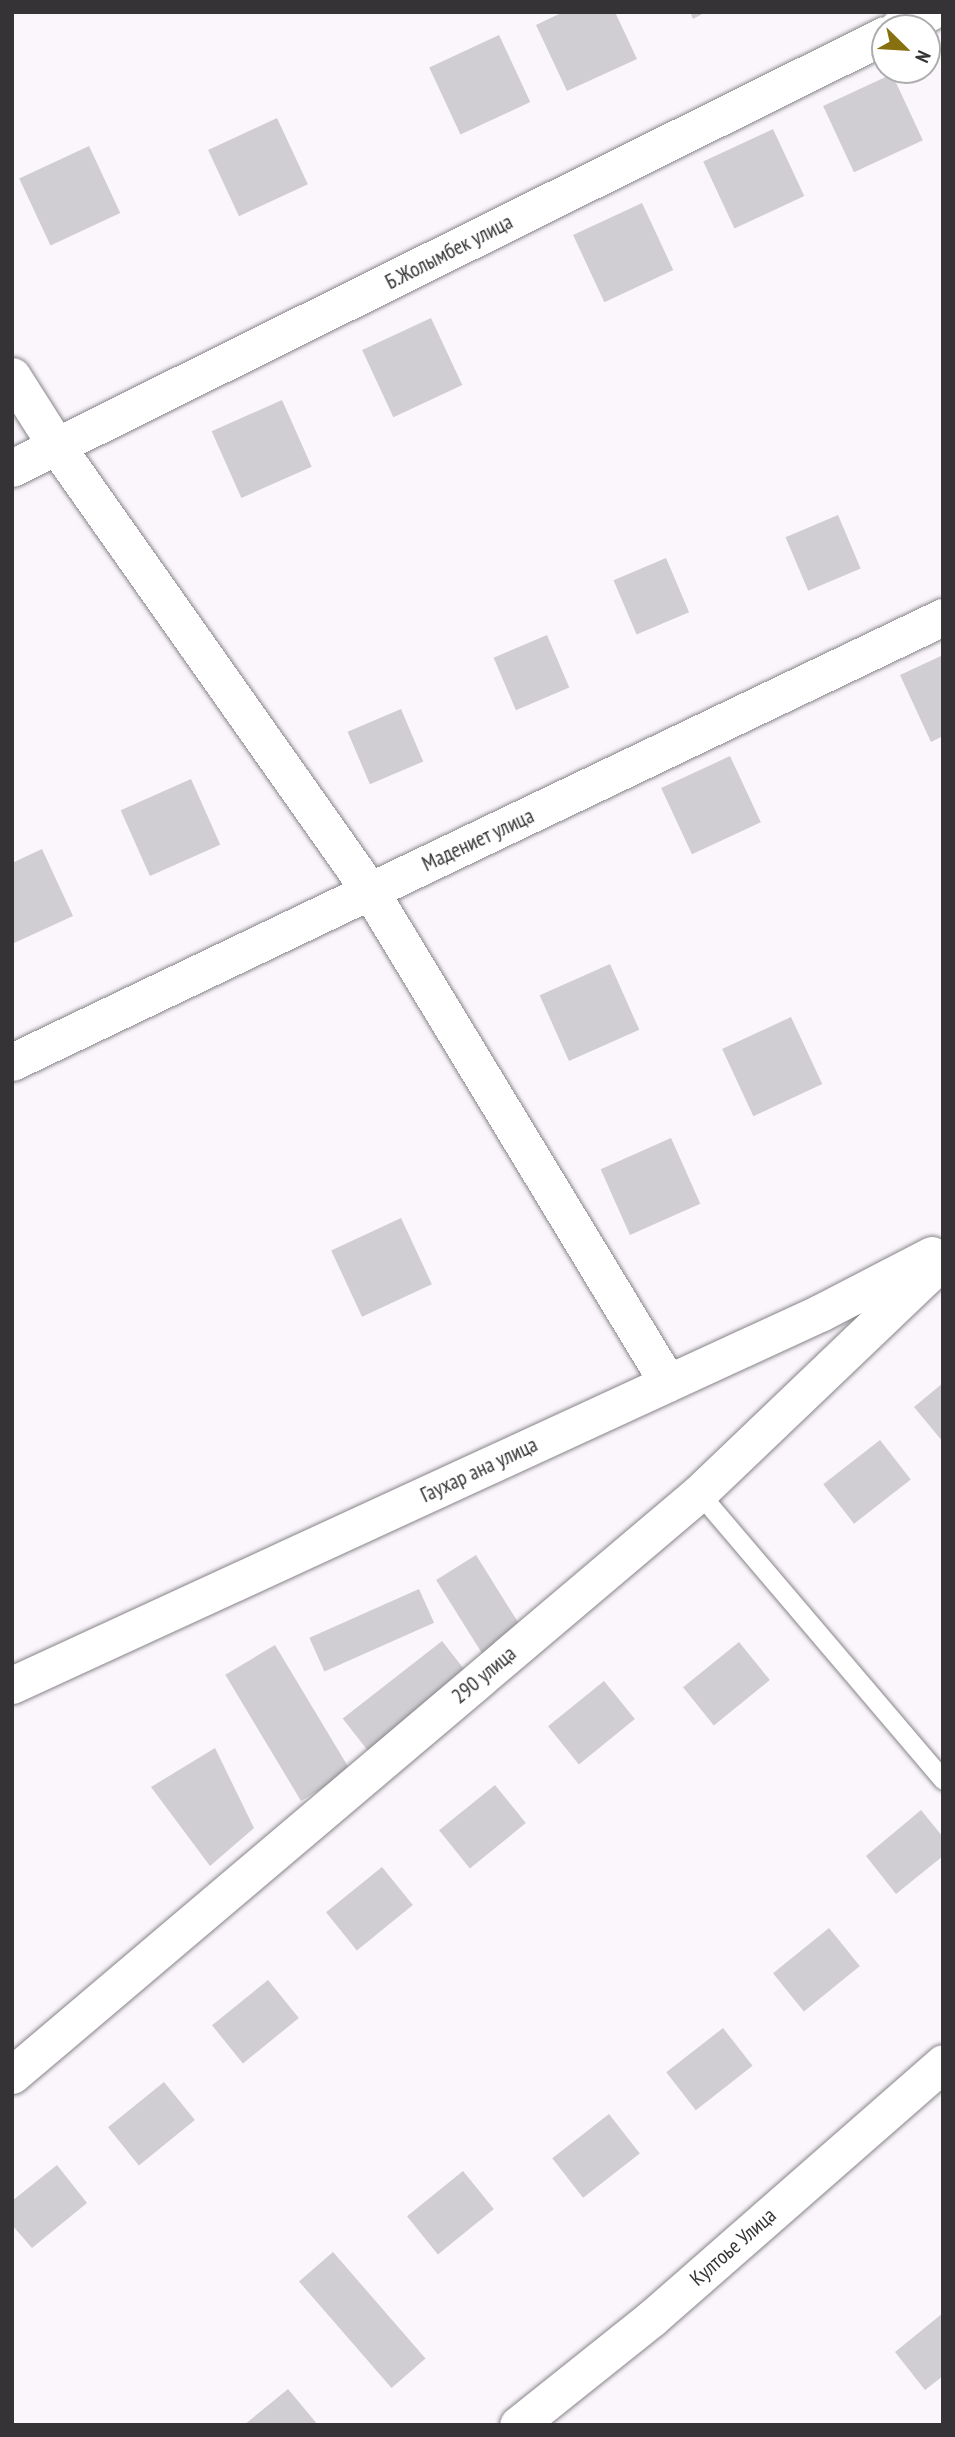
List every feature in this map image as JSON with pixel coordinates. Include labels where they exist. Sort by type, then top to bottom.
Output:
[{"type":"street","name":"Б.Жолымбек улица","points":[[12,468],[871,41]]},
{"type":"street","points":[[12,376],[57,447],[370,891],[668,1383]]},
{"type":"street","name":"Мадениет улица","points":[[12,1062],[943,617]]},
{"type":"street","name":"Гаухар ана улица","points":[[12,1685],[820,1313],[943,1250]]},
{"type":"street","name":"290 улица","points":[[12,2075],[699,1493],[943,1260]]},
{"type":"street","name":"Култоье Улица","points":[[518,2425],[652,2318],[943,2063]]},
{"type":"lane","points":[[699,1493],[943,1780]]},
{"type":"building","points":[[563,12],[615,12],[637,59],[567,91],[536,25]]},
{"type":"building","points":[[690,12],[706,12],[693,19]]},
{"type":"building","points":[[499,35],[530,102],[460,135],[429,68]]},
{"type":"building","points":[[871,84],[897,84],[923,140],[854,172],[823,106]]},
{"type":"building","points":[[277,118],[308,184],[239,216],[208,150]]},
{"type":"building","points":[[773,129],[804,196],[734,229],[703,162]]},
{"type":"building","points":[[89,146],[120,213],[50,246],[19,179]]},
{"type":"building","points":[[642,203],[673,270],[604,302],[573,235]]},
{"type":"building","points":[[431,318],[462,385],[393,417],[362,350]]},
{"type":"building","points":[[282,400],[312,467],[241,498],[212,431]]},
{"type":"building","points":[[838,515],[861,568],[808,591],[786,537]]},
{"type":"building","points":[[666,558],[689,612],[637,635],[614,580]]},
{"type":"building","points":[[547,635],[569,687],[516,710],[494,658]]},
{"type":"building","points":[[943,655],[943,736],[931,742],[900,675]]},
{"type":"building","points":[[401,709],[423,761],[370,784],[348,732]]},
{"type":"building","points":[[730,756],[761,822],[692,854],[661,788]]},
{"type":"building","points":[[191,779],[220,845],[150,876],[121,810]]},
{"type":"building","points":[[42,849],[73,916],[12,944],[12,863]]},
{"type":"building","points":[[610,964],[639,1030],[569,1061],[540,995]]},
{"type":"building","points":[[791,1017],[822,1084],[753,1116],[722,1049]]},
{"type":"building","points":[[671,1138],[700,1204],[630,1235],[601,1169]]},
{"type":"building","points":[[401,1218],[432,1284],[362,1317],[331,1251]]},
{"type":"building","points":[[943,1383],[943,1442],[914,1407]]},
{"type":"building","points":[[880,1440],[911,1479],[854,1524],[823,1484]]},
{"type":"building","points":[[476,1555],[524,1631],[484,1656],[436,1580]]},
{"type":"building","points":[[419,1589],[434,1623],[324,1672],[309,1638]]},
{"type":"building","points":[[442,1641],[471,1678],[372,1756],[343,1719]]},
{"type":"building","points":[[739,1642],[770,1680],[714,1725],[683,1687]]},
{"type":"building","points":[[275,1645],[351,1771],[301,1801],[225,1675]]},
{"type":"building","points":[[604,1681],[635,1719],[579,1764],[548,1726]]},
{"type":"building","points":[[215,1748],[254,1828],[210,1866],[151,1787]]},
{"type":"building","points":[[495,1785],[526,1823],[470,1868],[439,1830]]},
{"type":"building","points":[[921,1810],[943,1837],[943,1856],[896,1894],[866,1856]]},
{"type":"building","points":[[382,1867],[413,1905],[357,1950],[326,1912]]},
{"type":"building","points":[[829,1928],[860,1966],[804,2011],[773,1973]]},
{"type":"building","points":[[268,1980],[299,2018],[243,2063],[212,2025]]},
{"type":"building","points":[[723,2028],[753,2066],[696,2110],[666,2072]]},
{"type":"building","points":[[164,2082],[195,2120],[139,2165],[108,2127]]},
{"type":"building","points":[[609,2114],[640,2153],[583,2198],[552,2158]]},
{"type":"building","points":[[57,2165],[87,2203],[32,2248],[12,2225],[12,2201]]},
{"type":"building","points":[[463,2171],[494,2209],[438,2254],[407,2216]]},
{"type":"building","points":[[333,2252],[426,2358],[392,2388],[299,2282]]},
{"type":"building","points":[[943,2313],[943,2376],[925,2390],[895,2352]]},
{"type":"building","points":[[288,2389],[318,2425],[244,2425]]}]
